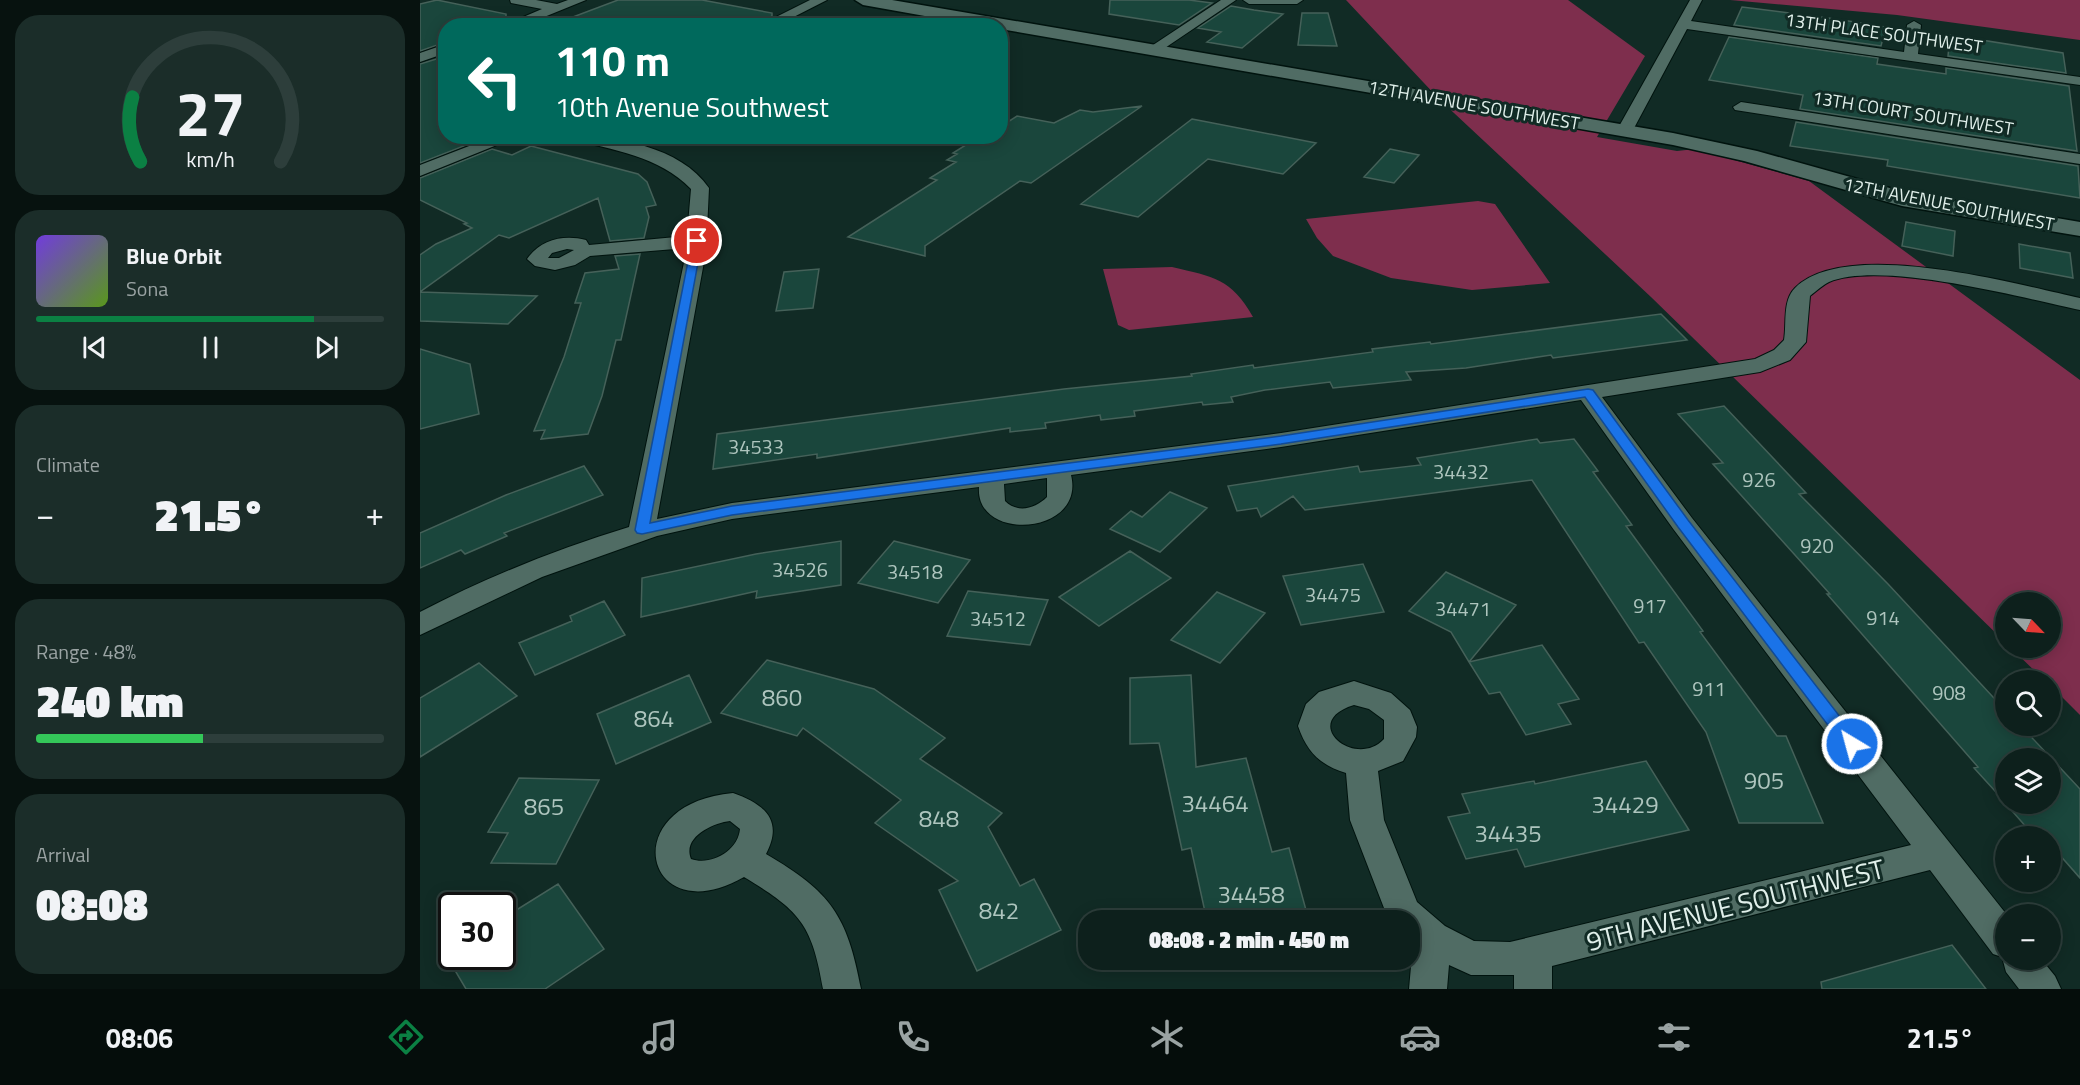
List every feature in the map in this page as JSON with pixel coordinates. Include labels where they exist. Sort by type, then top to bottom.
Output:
[{"type":"street","points":[[516,0],[558,8]]},
{"type":"street","points":[[530,18],[580,0]]},
{"type":"street","points":[[782,18],[821,0]]},
{"type":"street","name":"12TH AVENUE SOUTHWEST","points":[[863,0],[970,18]]},
{"type":"street","points":[[1154,49],[1230,0]]},
{"type":"street","points":[[1249,0],[1297,0]]},
{"type":"street","points":[[1625,130],[1696,0]]},
{"type":"street","name":"12TH AVENUE SOUTHWEST","points":[[1008,24],[1625,130],[1749,156],[1902,199],[2080,229]]},
{"type":"street","name":"13TH PLACE SOUTHWEST","points":[[1682,24],[2080,81]]},
{"type":"street","points":[[1911,56],[1914,24]]},
{"type":"street","points":[[420,58],[438,51]]},
{"type":"street","name":"13TH COURT SOUTHWEST","points":[[1741,107],[2080,159]]},
{"type":"street","points":[[420,171],[490,144]]},
{"type":"street","points":[[606,144],[652,156],[690,177],[700,188],[697,241],[642,530]]},
{"type":"street","points":[[584,251],[697,241]]},
{"type":"street","points":[[420,625],[536,569],[642,530],[732,511],[1281,440],[1760,365],[1782,355],[1795,342],[1797,303],[1802,292],[1815,282],[1833,275],[1864,270],[1901,270],[2080,304]]},
{"type":"street","points":[[1588,393],[1683,524],[1995,928]]},
{"type":"street","points":[[992,477],[991,499],[994,506],[1000,511],[1022,516],[1035,515],[1055,504],[1061,490],[1057,468]]},
{"type":"street","name":"9TH AVENUE SOUTHWEST","points":[[1361,762],[1367,820],[1402,912],[1432,938],[1470,958],[1510,959],[1533,971],[1936,854]]},
{"type":"street","points":[[744,859],[800,894],[825,921],[832,937],[842,989]]},
{"type":"street","points":[[1428,989],[1432,938]]},
{"type":"street","points":[[2027,970],[2042,989]]},
{"type":"shaded area","points":[[1346,0],[1568,0],[1645,56],[1597,137],[1677,151],[1695,149],[1809,181],[2080,380],[2080,715],[2061,696],[2061,670],[2034,670],[2021,658],[2061,658],[2061,592],[1995,592],[1995,632],[1651,297],[1439,99]]},
{"type":"shaded area","points":[[1730,0],[2080,0],[2080,40],[1897,15]]},
{"type":"shaded area","points":[[1478,201],[1495,204],[1550,283],[1472,290],[1391,278],[1333,256],[1317,238],[1306,219]]},
{"type":"shaded area","points":[[1172,267],[1220,281],[1237,294],[1253,317],[1129,330],[1118,325],[1103,269]]},
{"type":"building","points":[[437,0],[506,14],[506,18],[438,18],[438,45],[420,51],[420,4]]},
{"type":"building","points":[[618,0],[702,0],[772,13],[769,18],[570,18]]},
{"type":"building","points":[[1110,0],[1189,0],[1212,3],[1179,25],[1109,14]]},
{"type":"building","points":[[1231,6],[1283,14],[1242,48],[1207,42],[1221,32],[1198,28]]},
{"type":"building","points":[[1742,7],[1886,27],[1881,46],[1734,25]]},
{"type":"building","points":[[1302,13],[1328,13],[1337,46],[1298,45]]},
{"type":"building","points":[[1950,35],[2063,53],[2066,73],[1948,56]]},
{"type":"building","points":[[1729,37],[1878,58],[1877,64],[1946,74],[1946,68],[2069,86],[2077,151],[1800,109],[1803,95],[1709,80]]},
{"type":"building","points":[[438,58],[438,144],[469,144],[420,163],[420,64]]},
{"type":"building","points":[[1142,106],[1031,183],[1020,181],[925,246],[925,256],[848,237],[937,180],[930,178],[956,162],[947,160],[967,144],[1008,144],[1008,122],[1017,116],[1054,123],[1080,110],[1093,112]]},
{"type":"building","points":[[1192,119],[1316,143],[1283,174],[1208,159],[1138,217],[1081,204]]},
{"type":"building","points":[[1796,122],[2078,166],[2080,198],[1887,166],[1888,160],[1790,146]]},
{"type":"building","points":[[531,146],[638,174],[647,182],[656,205],[646,207],[649,217],[644,238],[610,241],[598,198],[509,238],[499,235],[420,292],[420,255],[436,244],[472,228],[464,224],[467,223],[420,200],[420,178],[492,149],[512,155]]},
{"type":"building","points":[[1390,149],[1419,155],[1394,183],[1364,177]]},
{"type":"building","points":[[1906,222],[1955,231],[1953,256],[1902,246]]},
{"type":"building","points":[[2019,244],[2070,253],[2073,278],[2020,268]]},
{"type":"building","points":[[640,254],[621,340],[616,340],[602,396],[588,434],[541,439],[545,430],[534,431],[564,357],[581,303],[575,303],[585,273],[619,269],[615,256]]},
{"type":"building","points":[[819,269],[813,308],[776,311],[784,272]]},
{"type":"building","points":[[420,292],[537,296],[508,324],[420,321]]},
{"type":"building","points":[[1661,314],[1687,340],[1553,358],[1551,355],[1466,368],[1406,372],[1411,380],[1333,388],[1330,382],[1265,390],[1231,397],[1233,402],[1203,405],[1202,402],[1134,411],[1135,416],[1101,420],[1100,415],[1045,423],[1046,428],[1010,432],[1010,428],[817,458],[817,454],[713,469],[717,434],[1064,389],[1192,376],[1191,374],[1253,365],[1254,368],[1373,352],[1372,349],[1430,342],[1431,344]]},
{"type":"building","points":[[420,349],[470,364],[479,414],[420,429]]},
{"type":"building","points":[[1724,406],[1806,493],[1799,494],[1888,584],[1995,699],[1995,736],[2030,736],[2042,748],[1995,748],[1995,791],[1974,768],[1978,767],[1827,594],[1830,594],[1713,464],[1723,463],[1678,414]]},
{"type":"building","points":[[1537,439],[1540,443],[1574,439],[1598,471],[1593,472],[1632,525],[1626,526],[1703,631],[1700,632],[1777,736],[1786,736],[1823,823],[1739,823],[1706,732],[1644,642],[1639,643],[1532,480],[1305,510],[1293,496],[1261,517],[1257,508],[1237,511],[1228,486],[1358,466],[1360,472],[1421,465],[1417,458]]},
{"type":"building","points":[[584,466],[603,495],[504,533],[507,536],[465,554],[461,550],[420,568],[420,533],[506,495]]},
{"type":"building","points":[[1170,492],[1207,508],[1160,552],[1110,529],[1131,511],[1142,517]]},
{"type":"building","points":[[841,541],[841,585],[756,598],[757,591],[641,617],[642,578],[756,554]]},
{"type":"building","points":[[894,541],[970,560],[938,603],[858,583]]},
{"type":"building","points":[[1130,551],[1171,578],[1099,626],[1059,597]]},
{"type":"building","points":[[1363,564],[1384,612],[1301,625],[1283,576]]},
{"type":"building","points":[[1446,572],[1516,605],[1469,662],[1451,632],[1409,611]]},
{"type":"building","points":[[968,591],[1048,600],[1030,645],[947,636]]},
{"type":"building","points":[[1217,592],[1265,613],[1220,663],[1171,640]]},
{"type":"building","points":[[604,601],[625,635],[535,675],[519,643],[572,621],[570,616]]},
{"type":"building","points":[[1542,645],[1579,699],[1558,704],[1571,724],[1526,735],[1500,692],[1489,694],[1469,662]]},
{"type":"building","points":[[767,660],[874,689],[945,738],[920,759],[1002,813],[988,827],[1020,886],[1034,879],[1061,930],[977,971],[939,890],[958,881],[875,823],[901,800],[803,728],[797,736],[721,713]]},
{"type":"building","points":[[479,663],[517,696],[420,757],[420,698]]},
{"type":"building","points":[[689,675],[711,722],[616,764],[597,714]]},
{"type":"building","points":[[1191,675],[1196,767],[1246,758],[1272,852],[1289,848],[1306,910],[1205,910],[1191,848],[1182,850],[1159,743],[1130,744],[1130,678]]},
{"type":"building","points":[[1646,761],[1689,830],[1525,867],[1517,849],[1466,859],[1448,817],[1470,813],[1462,794],[1534,781],[1535,784]]},
{"type":"building","points":[[2061,769],[2080,789],[2080,878],[2061,856],[2061,826],[2025,826],[2015,814],[2061,814]]},
{"type":"building","points":[[519,778],[599,780],[556,864],[491,863],[508,833],[488,832]]},
{"type":"building","points":[[558,884],[604,949],[545,989],[466,989],[455,970],[516,970],[516,910]]},
{"type":"building","points":[[1952,945],[1986,989],[1822,989],[1821,982]]},
{"type":"route","points":[[697,241],[642,530],[685,519],[732,511],[1281,440],[1588,393],[1683,524],[1852,744]]}]
